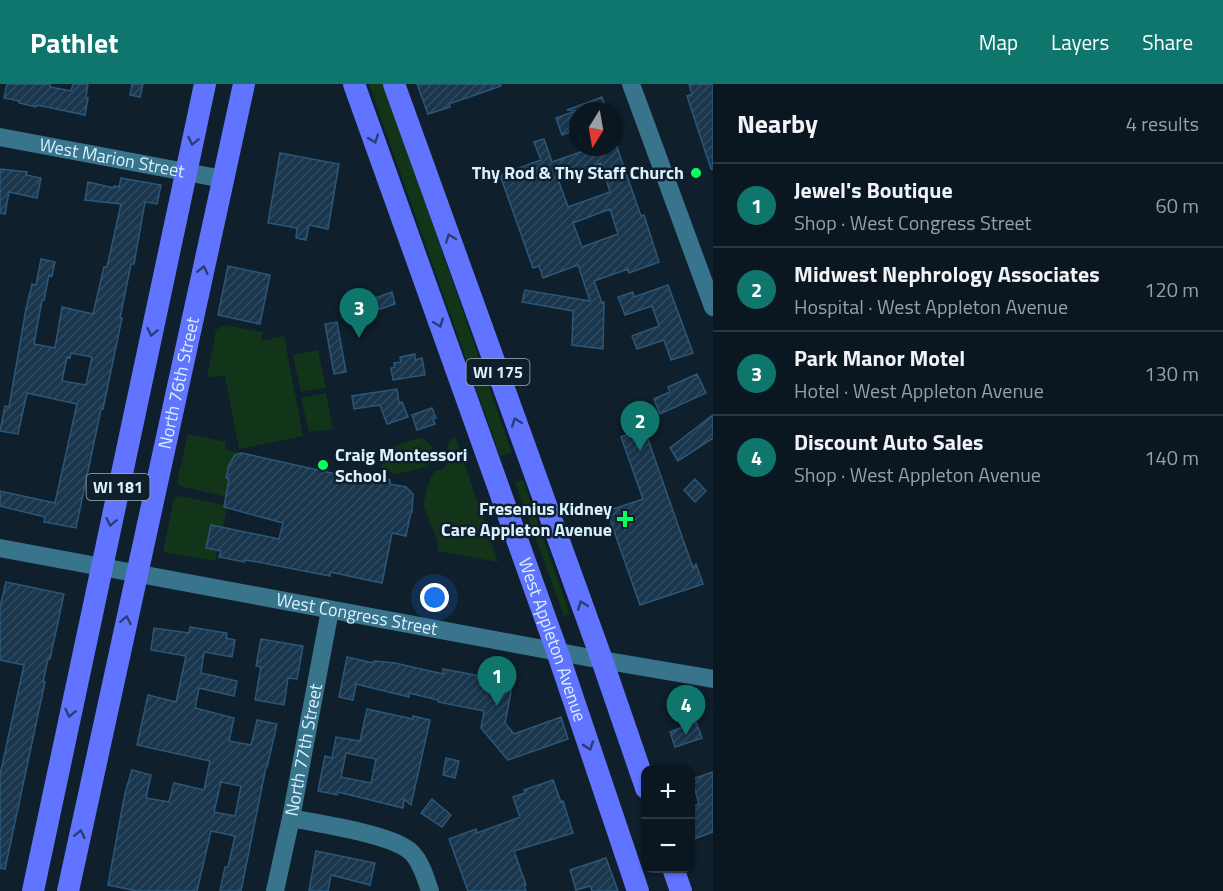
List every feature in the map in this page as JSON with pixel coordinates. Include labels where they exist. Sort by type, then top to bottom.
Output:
[{"type":"main road","name":"North 76th Street","points":[[33,891],[205,84]]},
{"type":"main road","name":"North 76th Street","points":[[68,891],[244,84]]},
{"type":"main road","name":"West Appleton Avenue","points":[[354,84],[557,651],[638,891]]},
{"type":"main road","name":"WI 175","points":[[394,84],[602,660],[641,776]]},
{"type":"main road","points":[[675,873],[681,891]]},
{"type":"street","points":[[631,84],[713,307]]},
{"type":"street","name":"West Marion Street","points":[[0,137],[224,179]]},
{"type":"street","name":"West Congress Street","points":[[0,548],[713,679]]},
{"type":"street","name":"North 77th Street","points":[[275,891],[330,610]]},
{"type":"street","points":[[291,818],[387,839],[411,852],[430,891]]},
{"type":"green space","points":[[369,84],[384,84],[512,453],[501,456],[499,453]]},
{"type":"green space","points":[[224,325],[263,332],[261,341],[284,336],[303,436],[239,449],[225,376],[207,377],[216,330]]},
{"type":"green space","points":[[318,350],[326,388],[301,392],[293,355]]},
{"type":"green space","points":[[326,393],[333,429],[309,432],[301,398]]},
{"type":"green space","points":[[188,434],[226,442],[225,450],[242,453],[235,456],[229,465],[234,480],[231,498],[180,486],[177,482]]},
{"type":"green space","points":[[455,436],[498,562],[437,551],[438,542],[423,505],[430,478],[435,471],[443,469],[447,464],[448,443]]},
{"type":"green space","points":[[419,438],[426,440],[433,448],[427,467],[397,474],[381,469],[379,455],[381,450]]},
{"type":"green space","points":[[523,480],[569,615],[564,616],[515,482]]},
{"type":"green space","points":[[180,496],[224,505],[227,508],[223,527],[211,525],[206,548],[217,551],[215,561],[163,552],[174,498]]},
{"type":"building","points":[[7,84],[50,84],[50,87],[71,91],[73,84],[88,84],[85,115],[37,105],[36,107],[4,98]]},
{"type":"building","points":[[132,84],[143,84],[140,97],[130,95]]},
{"type":"building","points":[[417,84],[501,84],[501,86],[449,104],[450,107],[428,114]]},
{"type":"building","points":[[689,84],[713,84],[713,169],[711,169],[687,96],[692,94]]},
{"type":"building","points":[[602,97],[604,102],[589,102]]},
{"type":"building","points":[[569,113],[569,132],[562,135],[556,118]]},
{"type":"building","points":[[544,139],[552,162],[569,156],[620,156],[641,216],[644,215],[659,262],[629,273],[628,269],[594,281],[602,303],[604,302],[603,349],[572,345],[573,311],[522,302],[525,290],[590,301],[578,265],[543,278],[539,266],[533,268],[500,175],[541,160],[534,142]],"holes":[[[601,163],[610,192],[568,207],[558,179]],[[610,209],[618,234],[582,247],[573,223]]]},
{"type":"building","points":[[280,153],[339,164],[328,229],[309,225],[306,240],[296,238],[297,228],[268,223]]},
{"type":"building","points":[[0,169],[27,172],[26,175],[41,178],[37,198],[9,192],[5,214],[0,213]]},
{"type":"building","points":[[121,178],[161,185],[157,204],[145,202],[134,264],[131,264],[120,318],[122,318],[76,528],[44,522],[45,517],[0,506],[0,491],[55,503],[77,404],[27,393],[18,434],[0,431],[5,406],[9,407],[26,309],[32,284],[36,285],[41,259],[55,262],[52,276],[49,275],[44,300],[42,300],[34,344],[55,348],[62,307],[93,314],[104,267],[107,267],[121,204],[85,200],[88,182],[119,187]],"holes":[[[71,353],[92,357],[86,385],[62,381],[67,357],[70,358]]]},
{"type":"building","points":[[228,266],[270,275],[260,324],[218,315]]},
{"type":"building","points":[[668,285],[693,353],[671,360],[664,340],[637,349],[632,336],[659,326],[652,306],[625,315],[618,297],[633,292],[634,297]]},
{"type":"building","points":[[392,292],[395,304],[348,320],[344,309]]},
{"type":"building","points":[[337,322],[346,372],[334,374],[325,324]]},
{"type":"building","points":[[415,354],[415,360],[422,358],[425,375],[393,380],[391,368],[395,367],[394,363],[401,362],[400,357]]},
{"type":"building","points":[[697,374],[706,393],[660,414],[654,399],[670,392],[668,387]]},
{"type":"building","points":[[397,389],[399,403],[402,402],[408,417],[387,424],[380,405],[354,409],[352,396]]},
{"type":"building","points":[[432,408],[436,418],[433,419],[435,424],[417,430],[412,415]]},
{"type":"building","points":[[713,415],[713,438],[678,461],[670,448]]},
{"type":"building","points":[[644,428],[693,568],[696,564],[703,584],[640,605],[607,511],[643,499],[621,437]]},
{"type":"building","points":[[242,453],[345,476],[346,472],[390,480],[390,484],[406,487],[413,494],[412,512],[406,536],[392,533],[382,583],[330,572],[330,576],[258,562],[245,560],[244,562],[219,557],[221,551],[206,548],[211,525],[279,539],[283,523],[224,507],[229,465],[235,455]]},
{"type":"building","points":[[695,479],[706,491],[695,502],[684,490]]},
{"type":"building","points":[[6,582],[64,594],[43,682],[45,682],[5,869],[0,868],[0,775],[24,665],[0,660],[0,607]]},
{"type":"building","points":[[190,627],[227,633],[226,638],[235,640],[232,657],[204,652],[201,673],[237,681],[234,696],[199,688],[195,708],[234,718],[229,741],[251,745],[257,720],[277,724],[241,891],[220,891],[235,836],[211,831],[197,891],[137,891],[108,885],[125,793],[132,770],[151,775],[146,798],[169,802],[174,783],[204,790],[210,761],[137,745],[148,695],[176,702],[186,656],[151,650],[154,628],[189,633]],"holes":[[[221,782],[241,786],[235,816],[214,812]]]},
{"type":"building","points":[[261,639],[303,646],[297,679],[288,678],[284,705],[255,700],[261,667],[256,666]]},
{"type":"building","points":[[347,657],[373,663],[374,661],[395,663],[443,674],[443,669],[491,678],[494,667],[515,671],[505,723],[514,734],[561,717],[568,739],[508,760],[481,728],[484,711],[438,702],[438,700],[409,693],[409,697],[356,684],[353,700],[339,697]]},
{"type":"building","points":[[367,709],[413,719],[413,716],[430,720],[411,805],[404,799],[403,808],[338,792],[337,795],[318,791],[325,756],[332,758],[336,737],[360,741]],"holes":[[[346,753],[376,759],[371,783],[341,777]]]},
{"type":"building","points":[[696,722],[702,738],[675,747],[670,732]]},
{"type":"building","points":[[446,758],[459,761],[455,778],[443,775]]},
{"type":"building","points":[[713,772],[713,832],[695,839],[695,805],[699,804],[695,778]]},
{"type":"building","points":[[553,780],[561,802],[563,801],[573,833],[514,851],[526,891],[468,891],[449,839],[476,829],[477,833],[520,817],[513,797],[525,793],[524,790]]},
{"type":"building","points":[[432,799],[451,815],[442,827],[421,813]]},
{"type":"building","points":[[316,851],[375,863],[370,885],[331,875],[328,891],[309,891]]},
{"type":"building","points":[[606,858],[618,891],[592,891],[590,886],[576,890],[570,870]]},
{"type":"place","name":"Thy Rod & Thy Staff Church","points":[[696,173]]},
{"type":"place","name":"Park Manor Motel","points":[[359,338]]},
{"type":"place","name":"Midwest Nephrology Associates","points":[[640,451]]},
{"type":"place","name":"Craig Montessori School","points":[[323,465]]},
{"type":"place","name":"Fresenius Kidney Care Appleton Avenue","points":[[625,519]]},
{"type":"place","name":"Jewel's Boutique","points":[[497,706]]},
{"type":"place","name":"Discount Auto Sales","points":[[686,735]]}]
